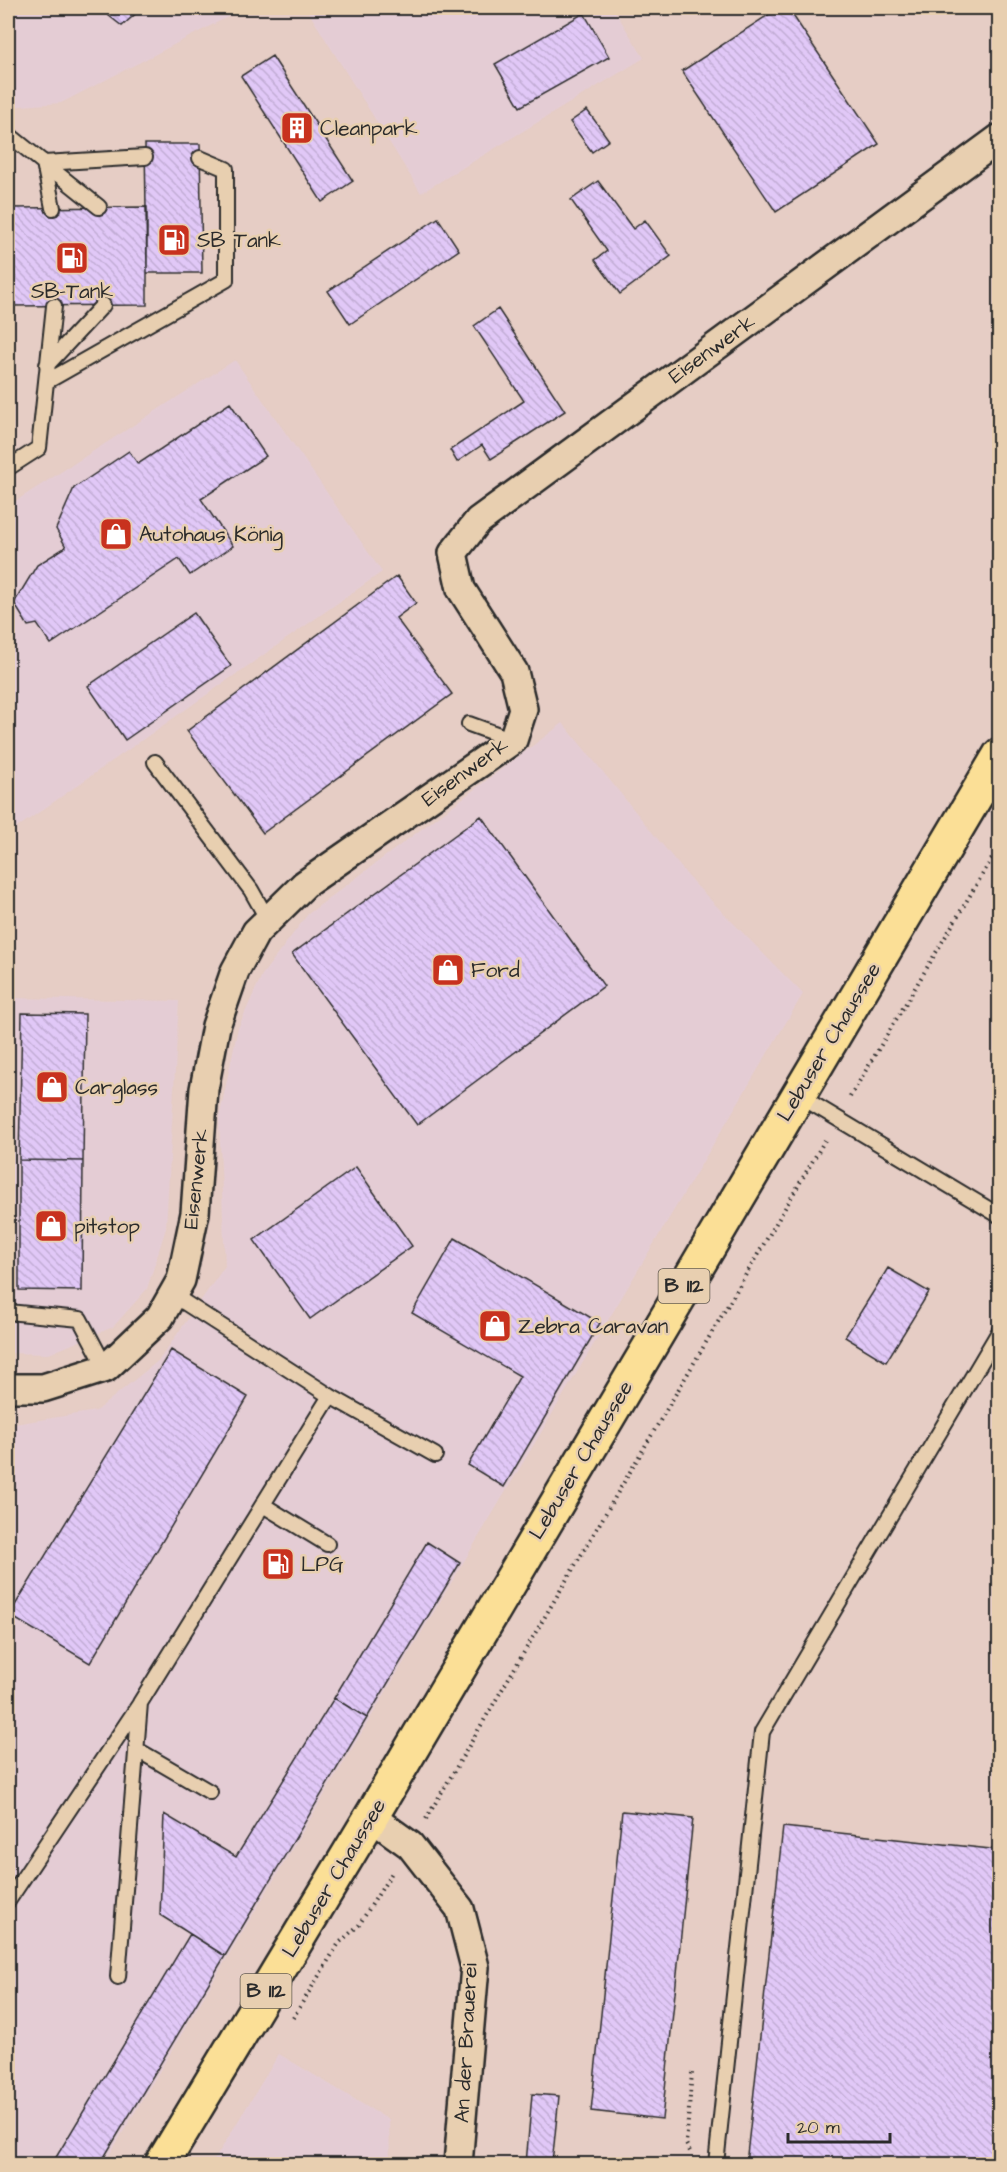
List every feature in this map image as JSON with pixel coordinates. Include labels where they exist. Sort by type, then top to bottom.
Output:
[{"type":"main road","name":"Lebuser Chaussee","points":[[162,2164],[371,1817],[999,755]]},
{"type":"street","name":"Eisenwerk","points":[[8,1388],[43,1388],[106,1368],[160,1317],[182,1280],[195,1213],[204,1089],[216,1026],[235,971],[256,932],[305,884],[513,740],[522,709],[514,672],[461,589],[453,553],[478,520],[999,138]]},
{"type":"street","name":"An der Brauerei","points":[[371,1817],[410,1845],[460,1909],[475,1967],[458,2164]]},
{"type":"lane","points":[[8,134],[99,207]]},
{"type":"lane","points":[[44,163],[145,157]]},
{"type":"lane","points":[[46,382],[226,280],[226,169],[200,158]]},
{"type":"lane","points":[[44,163],[53,208]]},
{"type":"lane","points":[[47,365],[103,305]]},
{"type":"lane","points":[[8,468],[39,448],[54,306]]},
{"type":"lane","points":[[469,724],[513,740]]},
{"type":"lane","points":[[155,762],[251,890],[268,920]]},
{"type":"lane","points":[[798,1094],[999,1216]]},
{"type":"lane","points":[[173,1295],[330,1396],[435,1455]]},
{"type":"lane","points":[[8,1312],[80,1319],[106,1368]]},
{"type":"lane","points":[[716,2164],[762,1732],[999,1330]]},
{"type":"lane","points":[[8,1901],[140,1703],[330,1396]]},
{"type":"lane","points":[[263,1505],[327,1544]]},
{"type":"lane","points":[[118,1977],[140,1703]]},
{"type":"lane","points":[[136,1749],[210,1792]]},
{"type":"path","points":[[289,2024],[339,1943],[359,1925],[410,1845],[999,845]]},
{"type":"path","points":[[692,2073],[686,2144],[694,2158]]},
{"type":"shaded area","points":[[8,8],[245,8],[61,103],[8,107]]},
{"type":"shaded area","points":[[306,8],[613,8],[644,58],[421,193]]},
{"type":"shaded area","points":[[235,360],[382,572],[8,834],[8,506]]},
{"type":"shaded area","points":[[563,723],[692,881],[803,994],[104,2164],[8,2164],[8,1425],[96,1411],[159,1360],[225,1266],[219,1118],[238,1028],[262,975],[308,914]]},
{"type":"shaded area","points":[[8,998],[179,1001],[166,1228],[147,1289],[113,1327],[49,1354],[8,1353]]},
{"type":"shaded area","points":[[279,2054],[389,2120],[390,2164],[212,2164]]},
{"type":"building","points":[[99,8],[142,8],[122,26]]},
{"type":"building","points":[[779,8],[788,8],[879,144],[776,212],[682,71]]},
{"type":"building","points":[[584,13],[609,57],[520,107],[495,64]]},
{"type":"building","name":"Cleanpark","points":[[272,56],[353,181],[322,202],[241,76]]},
{"type":"building","points":[[587,110],[609,140],[592,152],[570,122]]},
{"type":"building","name":"SB Tank","points":[[145,144],[200,144],[202,273],[147,273]]},
{"type":"building","points":[[598,181],[633,229],[645,220],[671,256],[620,294],[595,260],[607,251],[571,200]]},
{"type":"building","points":[[147,207],[147,305],[8,306],[8,208]]},
{"type":"building","points":[[438,218],[459,250],[350,324],[328,291]]},
{"type":"building","points":[[498,309],[565,411],[491,459],[482,445],[457,462],[450,450],[524,401],[474,326]]},
{"type":"building","points":[[230,403],[266,456],[201,499],[233,546],[190,575],[179,559],[51,644],[37,624],[28,626],[14,603],[37,565],[66,547],[56,529],[74,488],[129,451],[138,464]]},
{"type":"building","points":[[397,576],[416,603],[396,618],[452,694],[263,833],[187,731]]},
{"type":"building","points":[[194,613],[231,666],[125,740],[88,686]]},
{"type":"building","name":"Ford","points":[[481,816],[604,986],[417,1125],[292,954]]},
{"type":"building","name":"Carglass","points":[[22,1013],[85,1014],[83,1161],[19,1160]]},
{"type":"building","name":"pitstop","points":[[19,1160],[83,1161],[82,1291],[19,1290]]},
{"type":"building","points":[[356,1167],[412,1246],[310,1319],[254,1240]]},
{"type":"building","points":[[455,1238],[600,1323],[504,1487],[468,1465],[520,1376],[412,1313]]},
{"type":"building","points":[[888,1268],[929,1292],[886,1362],[845,1337]]},
{"type":"building","points":[[171,1350],[248,1397],[90,1663],[9,1615]]},
{"type":"building","points":[[427,1542],[460,1563],[367,1718],[334,1698]]},
{"type":"building","points":[[334,1698],[367,1718],[225,1956],[160,1915],[164,1814],[236,1857]]},
{"type":"building","points":[[622,1811],[693,1818],[662,2119],[591,2111]]},
{"type":"building","points":[[783,1827],[1000,1850],[1000,2164],[746,2164]]},
{"type":"building","points":[[190,1934],[225,1956],[100,2164],[52,2164]]},
{"type":"building","points":[[532,2094],[559,2096],[552,2164],[526,2164]]},
{"type":"place","name":"Cleanpark","points":[[297,128]]},
{"type":"place","name":"SB Tank","points":[[174,240]]},
{"type":"place","name":"SB-Tank","points":[[72,258]]},
{"type":"place","name":"Autohaus König","points":[[116,534]]},
{"type":"place","name":"Ford","points":[[448,970]]},
{"type":"place","name":"Carglass","points":[[52,1087]]},
{"type":"place","name":"pitstop","points":[[51,1226]]},
{"type":"place","name":"Zebra Caravan","points":[[495,1326]]},
{"type":"place","name":"LPG","points":[[278,1564]]}]
